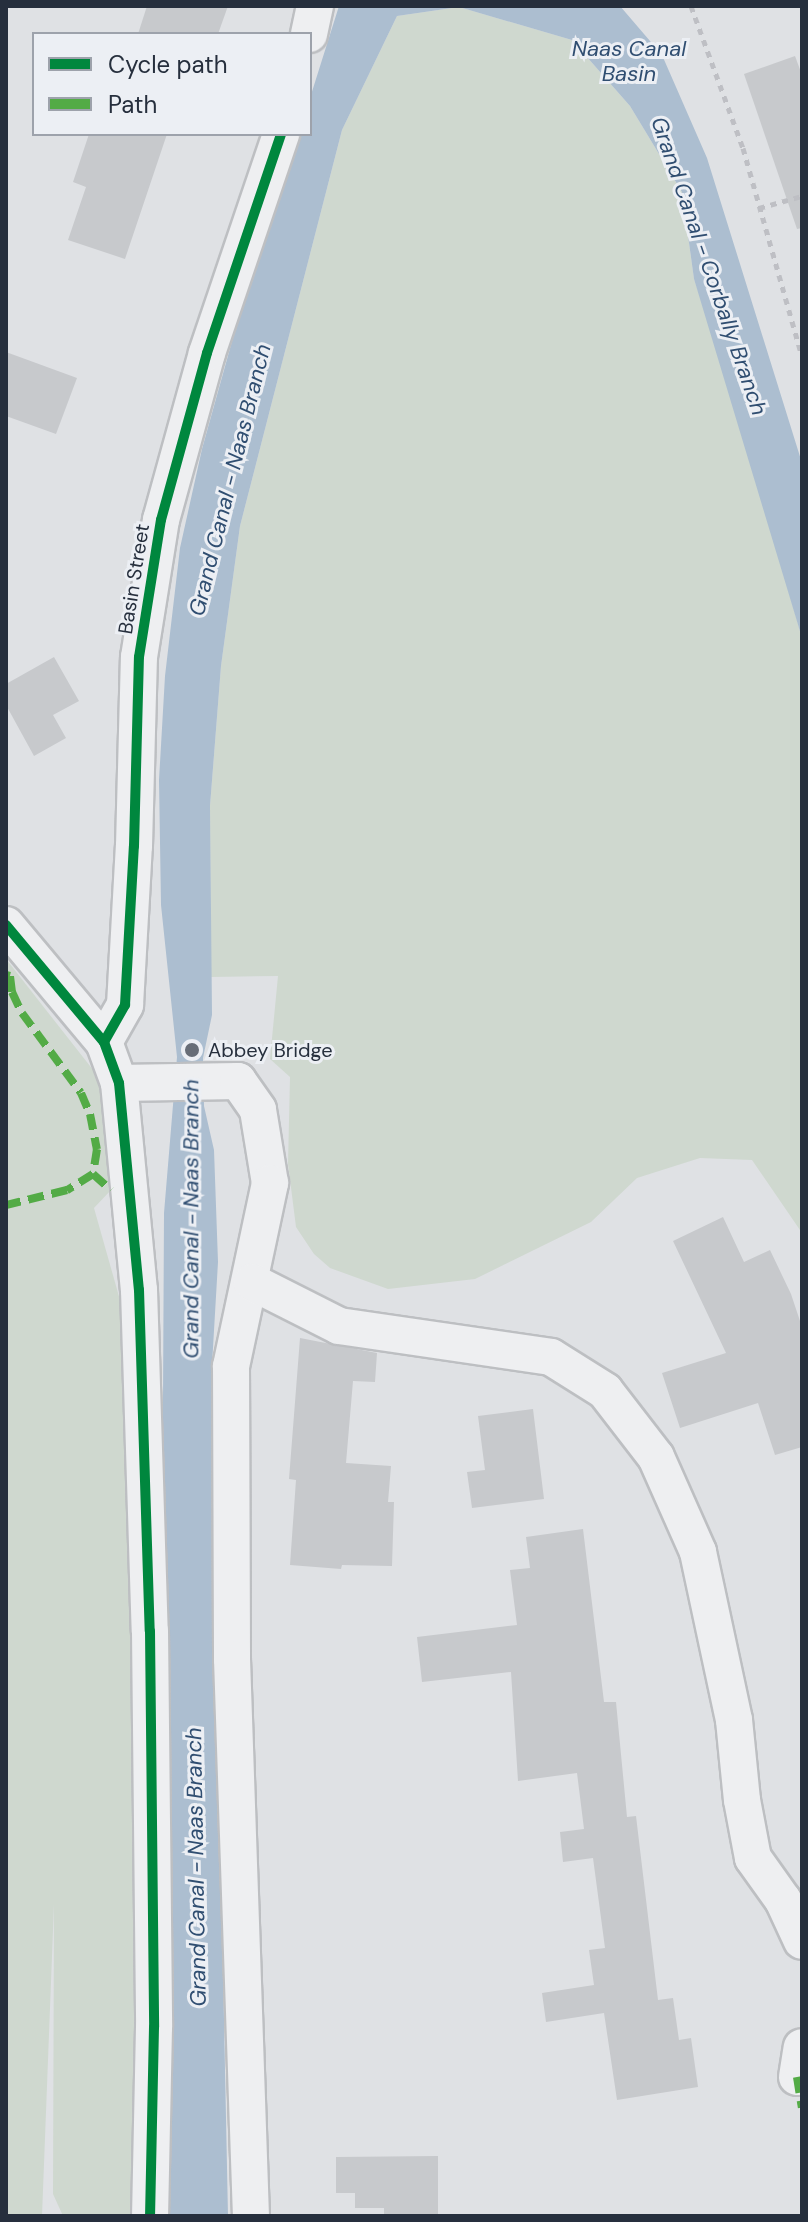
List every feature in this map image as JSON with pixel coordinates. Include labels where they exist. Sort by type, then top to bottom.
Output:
[{"type":"street","points":[[309,32],[315,6]]},
{"type":"street","name":"Basin Street","points":[[104,1042],[125,1005],[134,846],[139,657],[161,520],[207,353],[280,136]]},
{"type":"street","points":[[6,925],[104,1042],[133,1082],[150,1631],[154,2011],[150,2216]]},
{"type":"street","points":[[133,1082],[238,1081],[258,1110],[270,1183],[252,1282],[231,1366],[232,1659],[251,2216]]},
{"type":"street","points":[[252,1282],[339,1326],[551,1357],[605,1391],[656,1457],[698,1552],[734,1720],[742,1800],[753,1858],[783,1900],[802,1941]]},
{"type":"path","points":[[691,6],[743,148],[802,356]]},
{"type":"path","points":[[759,208],[802,196]]},
{"type":"shaded area","points":[[459,7],[572,40],[630,106],[682,192],[694,279],[730,386],[802,638],[802,1233],[752,1160],[700,1158],[637,1178],[591,1222],[475,1279],[388,1289],[330,1268],[314,1254],[296,1227],[288,1164],[290,1077],[270,1059],[278,976],[211,977],[210,806],[221,666],[240,526],[342,130],[397,16]]},
{"type":"shaded area","points":[[6,959],[101,1080],[111,1190],[94,1208],[120,1300],[152,1298],[145,2216],[63,2216],[53,2194],[54,1904],[42,2216],[6,2216]]},
{"type":"water","points":[[339,6],[620,6],[662,55],[707,158],[802,463],[802,638],[694,279],[682,192],[630,106],[572,40],[459,7],[397,16],[342,130],[240,526],[221,666],[210,806],[212,1015],[203,1058],[204,1106],[214,1150],[218,1262],[211,1382],[228,2216],[167,2216],[161,1771],[164,1213],[177,1057],[161,905],[159,780],[165,676],[180,548],[202,449],[241,309],[298,136],[312,136],[312,92]]},
{"type":"building","points":[[147,6],[228,6],[219,32],[139,32]]},
{"type":"building","points":[[795,56],[802,75],[802,228],[797,229],[744,74]]},
{"type":"building","points":[[88,136],[166,136],[125,259],[68,240],[86,187],[73,182]]},
{"type":"building","points":[[6,352],[77,378],[56,434],[6,416]]},
{"type":"building","points":[[54,657],[79,701],[53,715],[66,738],[34,756],[6,705],[6,684]]},
{"type":"building","points":[[723,1217],[744,1262],[770,1250],[791,1294],[802,1327],[802,1447],[775,1455],[758,1403],[680,1428],[662,1373],[726,1353],[673,1241]]},
{"type":"building","points":[[300,1338],[377,1353],[375,1382],[353,1381],[346,1463],[391,1466],[388,1502],[394,1502],[392,1566],[342,1565],[341,1569],[290,1565],[296,1480],[289,1479]]},
{"type":"building","points":[[533,1409],[544,1499],[472,1508],[467,1472],[485,1470],[478,1416]]},
{"type":"building","points":[[583,1529],[604,1702],[616,1702],[627,1817],[636,1816],[658,2000],[673,1998],[679,2040],[691,2038],[698,2087],[617,2100],[604,2013],[546,2022],[542,1993],[594,1985],[589,1950],[605,1948],[593,1858],[563,1862],[560,1832],[584,1829],[577,1773],[518,1781],[511,1672],[422,1682],[417,1637],[517,1625],[510,1570],[530,1568],[526,1537]]},
{"type":"building","points":[[438,2156],[438,2216],[384,2216],[384,2208],[355,2208],[355,2193],[336,2193],[336,2157]]},
{"type":"marked path","points":[[6,975],[10,976],[12,992],[22,1013],[81,1093],[90,1114],[97,1149],[93,1174],[67,1190],[6,1205]]},
{"type":"marked path","points":[[93,1174],[111,1190]]},
{"type":"marked path","points":[[797,2077],[802,2108]]},
{"type":"cycle path","points":[[104,1042],[125,1005],[134,846],[139,657],[161,520],[207,353],[280,136]]},
{"type":"cycle path","points":[[6,925],[104,1042],[119,1083],[139,1290],[150,1631],[154,2027],[150,2216]]},
{"type":"place","name":"Abbey Bridge","points":[[192,1050]]},
{"type":"water label","name":"Naas Canal Basin","points":[[629,60]]},
{"type":"water label","name":"Grand Canal - Corbally Branch","points":[[709,266]]},
{"type":"water label","name":"Grand Canal - Naas Branch","points":[[230,480]]},
{"type":"water label","name":"Grand Canal - Naas Branch","points":[[191,1219]]},
{"type":"water label","name":"Grand Canal - Naas Branch","points":[[196,1867]]}]
